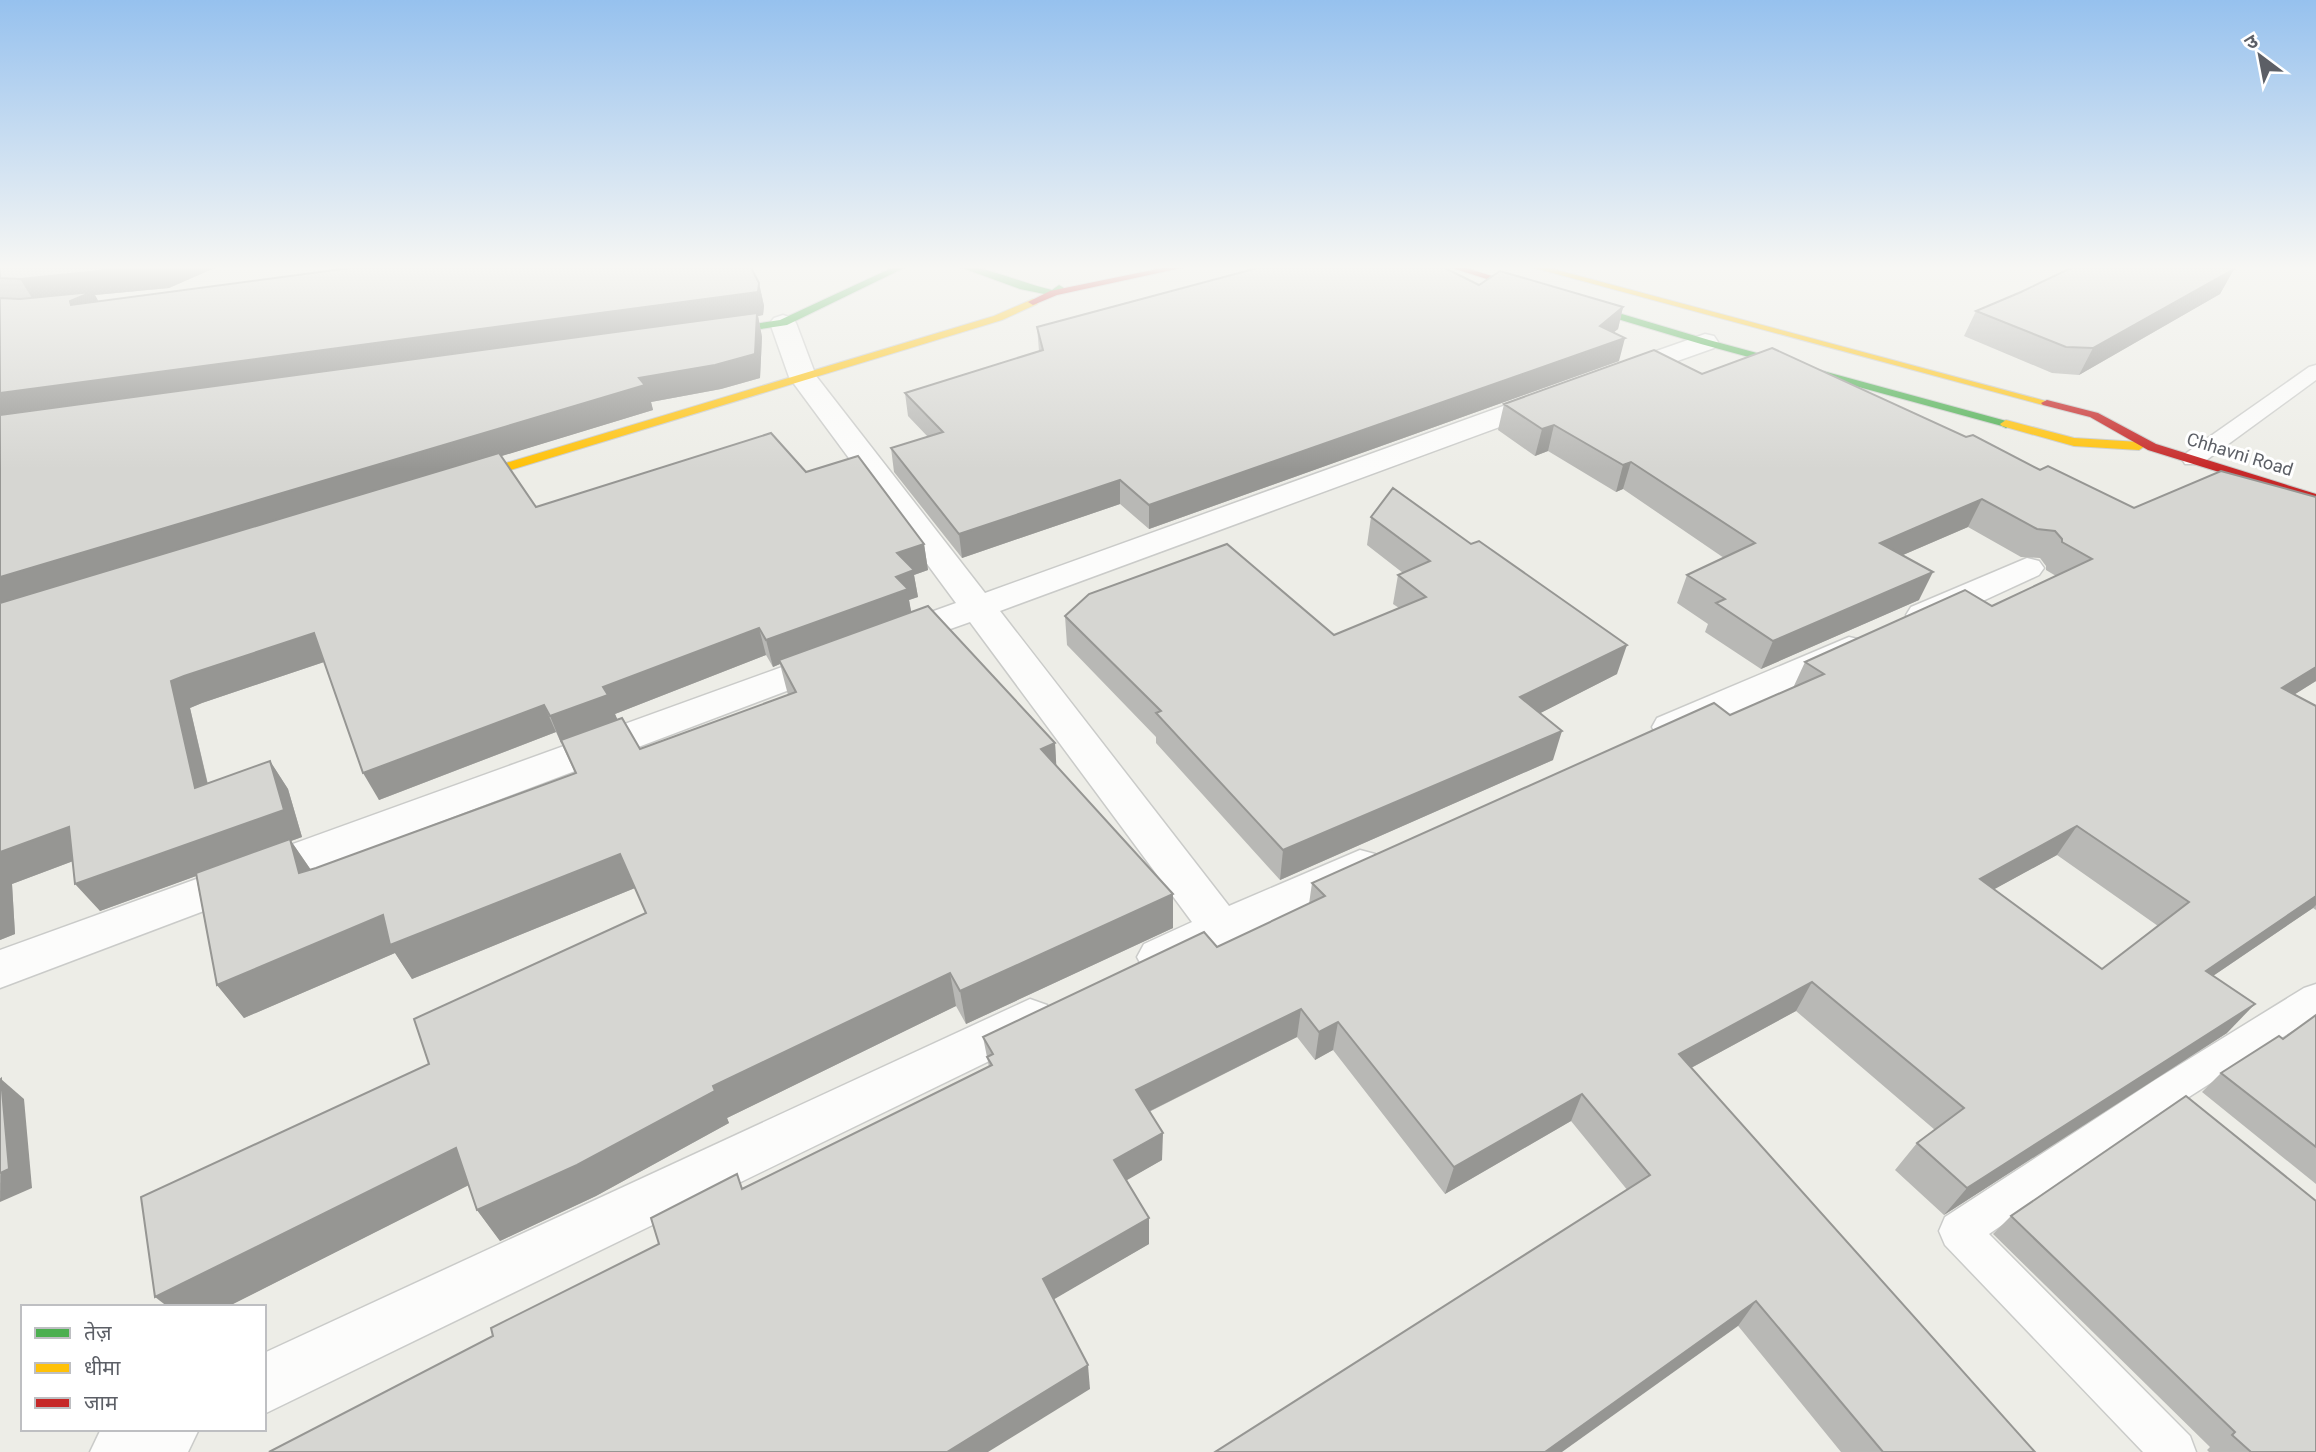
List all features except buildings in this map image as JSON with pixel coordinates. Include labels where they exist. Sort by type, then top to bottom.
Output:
[{"type":"main road","points":[[688,337],[710,334]]},
{"type":"main road","points":[[439,488],[946,334]]},
{"type":"main road","points":[[1678,334],[2074,443],[2152,447]]},
{"type":"main road","points":[[1788,334],[2094,415],[2152,447]]},
{"type":"main road","name":"Chhavni Road","points":[[2152,447],[2316,498]]},
{"type":"street","points":[[787,334],[803,377],[1221,928]]},
{"type":"street","points":[[0,969],[1705,342]]},
{"type":"street","points":[[1636,743],[2027,568]]},
{"type":"street","points":[[1120,976],[1397,849]]},
{"type":"street","points":[[266,1383],[1070,1000]]},
{"type":"street","points":[[121,1452],[165,1431]]},
{"type":"lane","points":[[2193,459],[2316,371]]},
{"type":"lane","points":[[2174,1452],[1959,1231],[2168,1091],[2316,998]]},
{"type":"lane","points":[[2168,1091],[2200,1117]]},
{"type":"traffic: fast","points":[[1678,334],[2006,424]]},
{"type":"traffic: slow","points":[[457,482],[946,334]]},
{"type":"traffic: slow","points":[[1787,334],[2047,403]]},
{"type":"traffic: slow","points":[[2006,424],[2074,442],[2139,446]]},
{"type":"traffic: jam","points":[[2047,403],[2094,415],[2152,447],[2316,498]]}]
